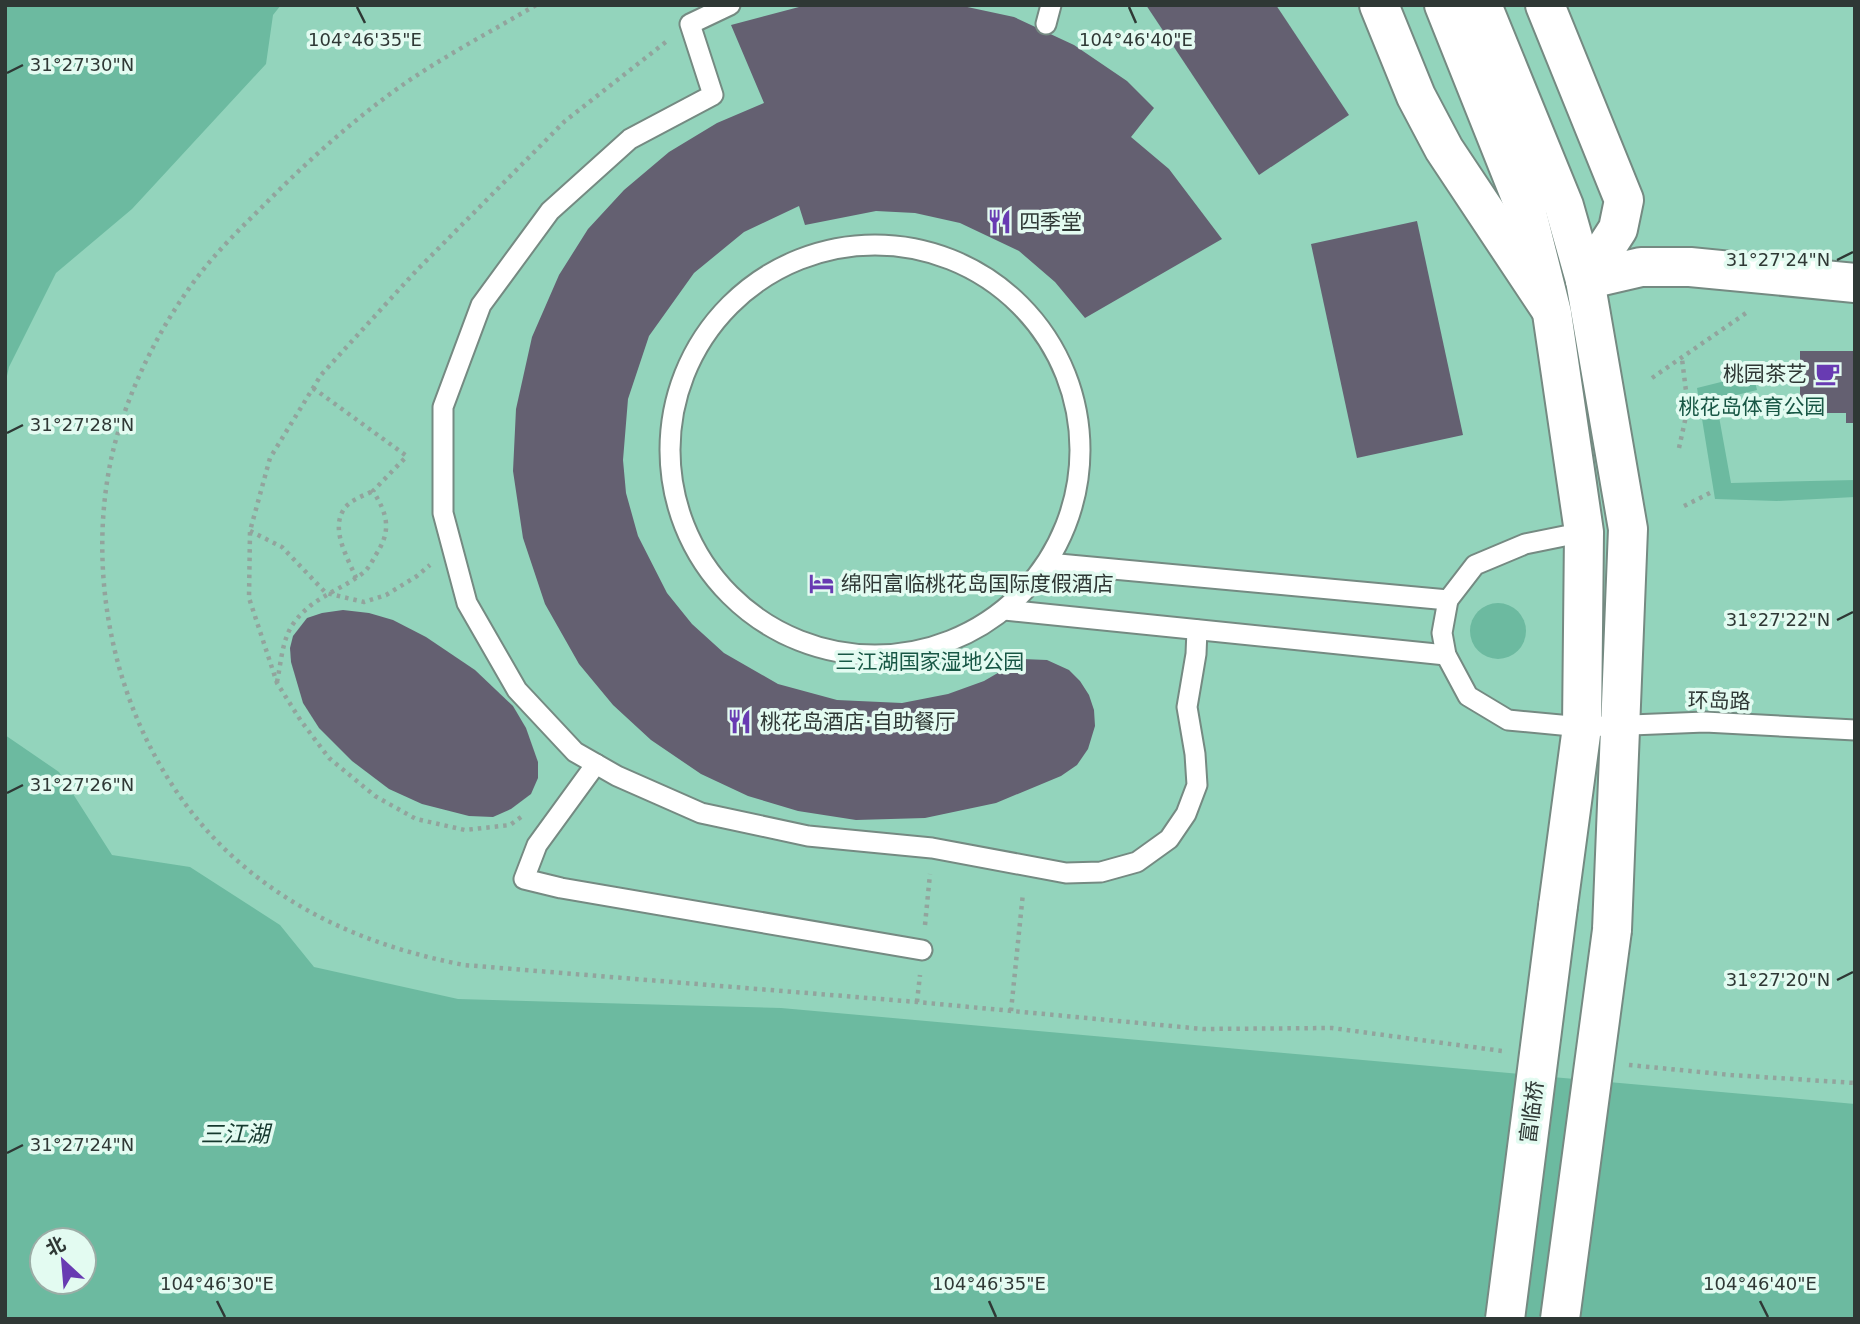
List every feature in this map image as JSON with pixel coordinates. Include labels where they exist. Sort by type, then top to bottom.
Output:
[{"type":"main road","points":[[1379,5],[1416,96],[1444,149],[1552,313]]},
{"type":"main road","name":"富临桥","points":[[1444,5],[1527,213],[1552,313],[1584,532],[1582,727],[1505,1319]]},
{"type":"main road","points":[[1482,5],[1564,206],[1585,281],[1628,529],[1612,930],[1560,1319]]},
{"type":"main road","points":[[1545,5],[1624,200],[1618,229],[1585,281]]},
{"type":"main road","points":[[1585,281],[1641,267],[1690,267],[1855,283]]},
{"type":"lane","points":[[730,5],[690,24],[713,95],[631,139],[550,211],[481,304],[443,407],[443,513],[467,603],[517,690],[575,752],[617,776],[701,813],[808,836],[932,848],[1066,873],[1101,872],[1137,862],[1169,839],[1186,814],[1197,785],[1187,707],[1197,630]]},
{"type":"lane","points":[[845,246],[912,247],[976,270],[1029,312],[1065,369],[1082,434],[1076,502],[1048,563],[1025,593],[1005,610],[935,648],[867,657],[801,644],[743,610],[698,559],[673,496],[669,429],[687,364],[726,308],[780,268],[845,246]]},
{"type":"lane","points":[[1005,610],[1446,655],[1442,633],[1448,600],[1475,565],[1525,544],[1584,532]]},
{"type":"lane","points":[[1048,563],[1448,600]]},
{"type":"lane","name":"环岛路","points":[[1446,655],[1468,696],[1508,720],[1582,727],[1705,722],[1855,730]]},
{"type":"lane","points":[[596,764],[537,845],[524,879],[561,888],[922,950]]},
{"type":"path","points":[[536,5],[407,82],[354,121],[300,169],[202,271],[161,333],[130,397],[112,455],[103,513],[103,567],[109,622],[124,684],[144,733],[166,777],[198,820],[231,855],[272,888],[320,919],[369,940],[419,956],[464,965],[1203,1028],[1332,1028],[1516,1053]]},
{"type":"path","points":[[1653,378],[1749,311]]},
{"type":"path","points":[[1679,448],[1688,407],[1682,358]]},
{"type":"path","points":[[313,388],[407,456],[443,464]]},
{"type":"path","points":[[356,578],[338,530],[343,509],[373,491],[407,456]]},
{"type":"path","points":[[277,682],[284,644],[292,625],[309,606],[326,593],[366,571],[379,551],[387,531],[383,508],[373,491]]},
{"type":"path","points":[[1684,506],[1714,491]]},
{"type":"path","points":[[250,531],[282,547],[326,593],[364,602],[386,595],[417,576],[452,544]]},
{"type":"path","points":[[926,919],[932,848]]},
{"type":"path","points":[[1011,1011],[1019,926]]},
{"type":"path","points":[[1623,1064],[1731,1075],[1855,1083]]},
{"type":"green space","name":"三江湖国家湿地公园","points":[[5,5],[1855,5],[1855,1319],[5,1319]]},
{"type":"water","points":[[5,5],[281,5],[273,15],[266,64],[132,209],[56,273],[9,367],[5,385]]},
{"type":"water","points":[[1753,374],[1757,390],[1716,400],[1731,483],[1855,480],[1855,497],[1777,501],[1715,499],[1697,388]]},
{"type":"water","points":[[1492,603],[1504,603],[1514,607],[1522,615],[1526,631],[1522,647],[1514,655],[1504,659],[1492,659],[1482,655],[1474,647],[1470,637],[1470,625],[1474,615],[1482,607]]},
{"type":"water","name":"三江湖","points":[[5,735],[59,772],[112,855],[190,867],[280,925],[314,967],[458,999],[781,1008],[1855,1104],[1855,1319],[5,1319]]},
{"type":"building","points":[[815,5],[958,5],[1014,17],[1074,45],[1127,81],[1154,108],[1131,137],[1169,169],[1222,239],[1085,318],[1055,282],[1019,251],[960,223],[915,213],[876,211],[805,225],[799,206],[744,232],[694,273],[649,336],[628,399],[623,460],[626,493],[638,536],[667,593],[692,624],[724,653],[778,684],[837,700],[902,703],[948,694],[984,681],[1022,659],[1047,660],[1069,670],[1089,695],[1095,726],[1088,749],[1077,765],[1061,776],[996,803],[925,818],[856,820],[798,811],[748,796],[701,774],[651,740],[613,705],[579,664],[545,604],[523,538],[513,471],[516,409],[532,337],[559,275],[588,229],[624,190],[669,152],[717,123],[764,103],[731,25]]},
{"type":"building","points":[[1146,5],[1276,5],[1349,115],[1259,175]]},
{"type":"building","points":[[1417,221],[1463,435],[1357,458],[1311,244]]},
{"type":"building","name":"桃园茶艺","points":[[1800,351],[1855,351],[1855,423],[1846,423],[1846,413],[1800,413]]},
{"type":"building","points":[[343,610],[369,613],[393,620],[426,637],[475,670],[513,706],[526,728],[538,762],[538,778],[531,794],[511,809],[493,817],[469,816],[422,804],[389,789],[352,761],[319,728],[303,703],[291,662],[290,648],[293,636],[307,618]]},
{"type":"place","name":"四季堂","points":[[999,222]]},
{"type":"place","name":"桃园茶艺","points":[[1827,374]]},
{"type":"place","name":"绵阳富临桃花岛国际度假酒店","points":[[821,584]]},
{"type":"place","name":"桃花岛酒店·自助餐厅","points":[[740,722]]},
{"type":"park label","name":"桃花岛体育公园","points":[[1752,407]]}]
